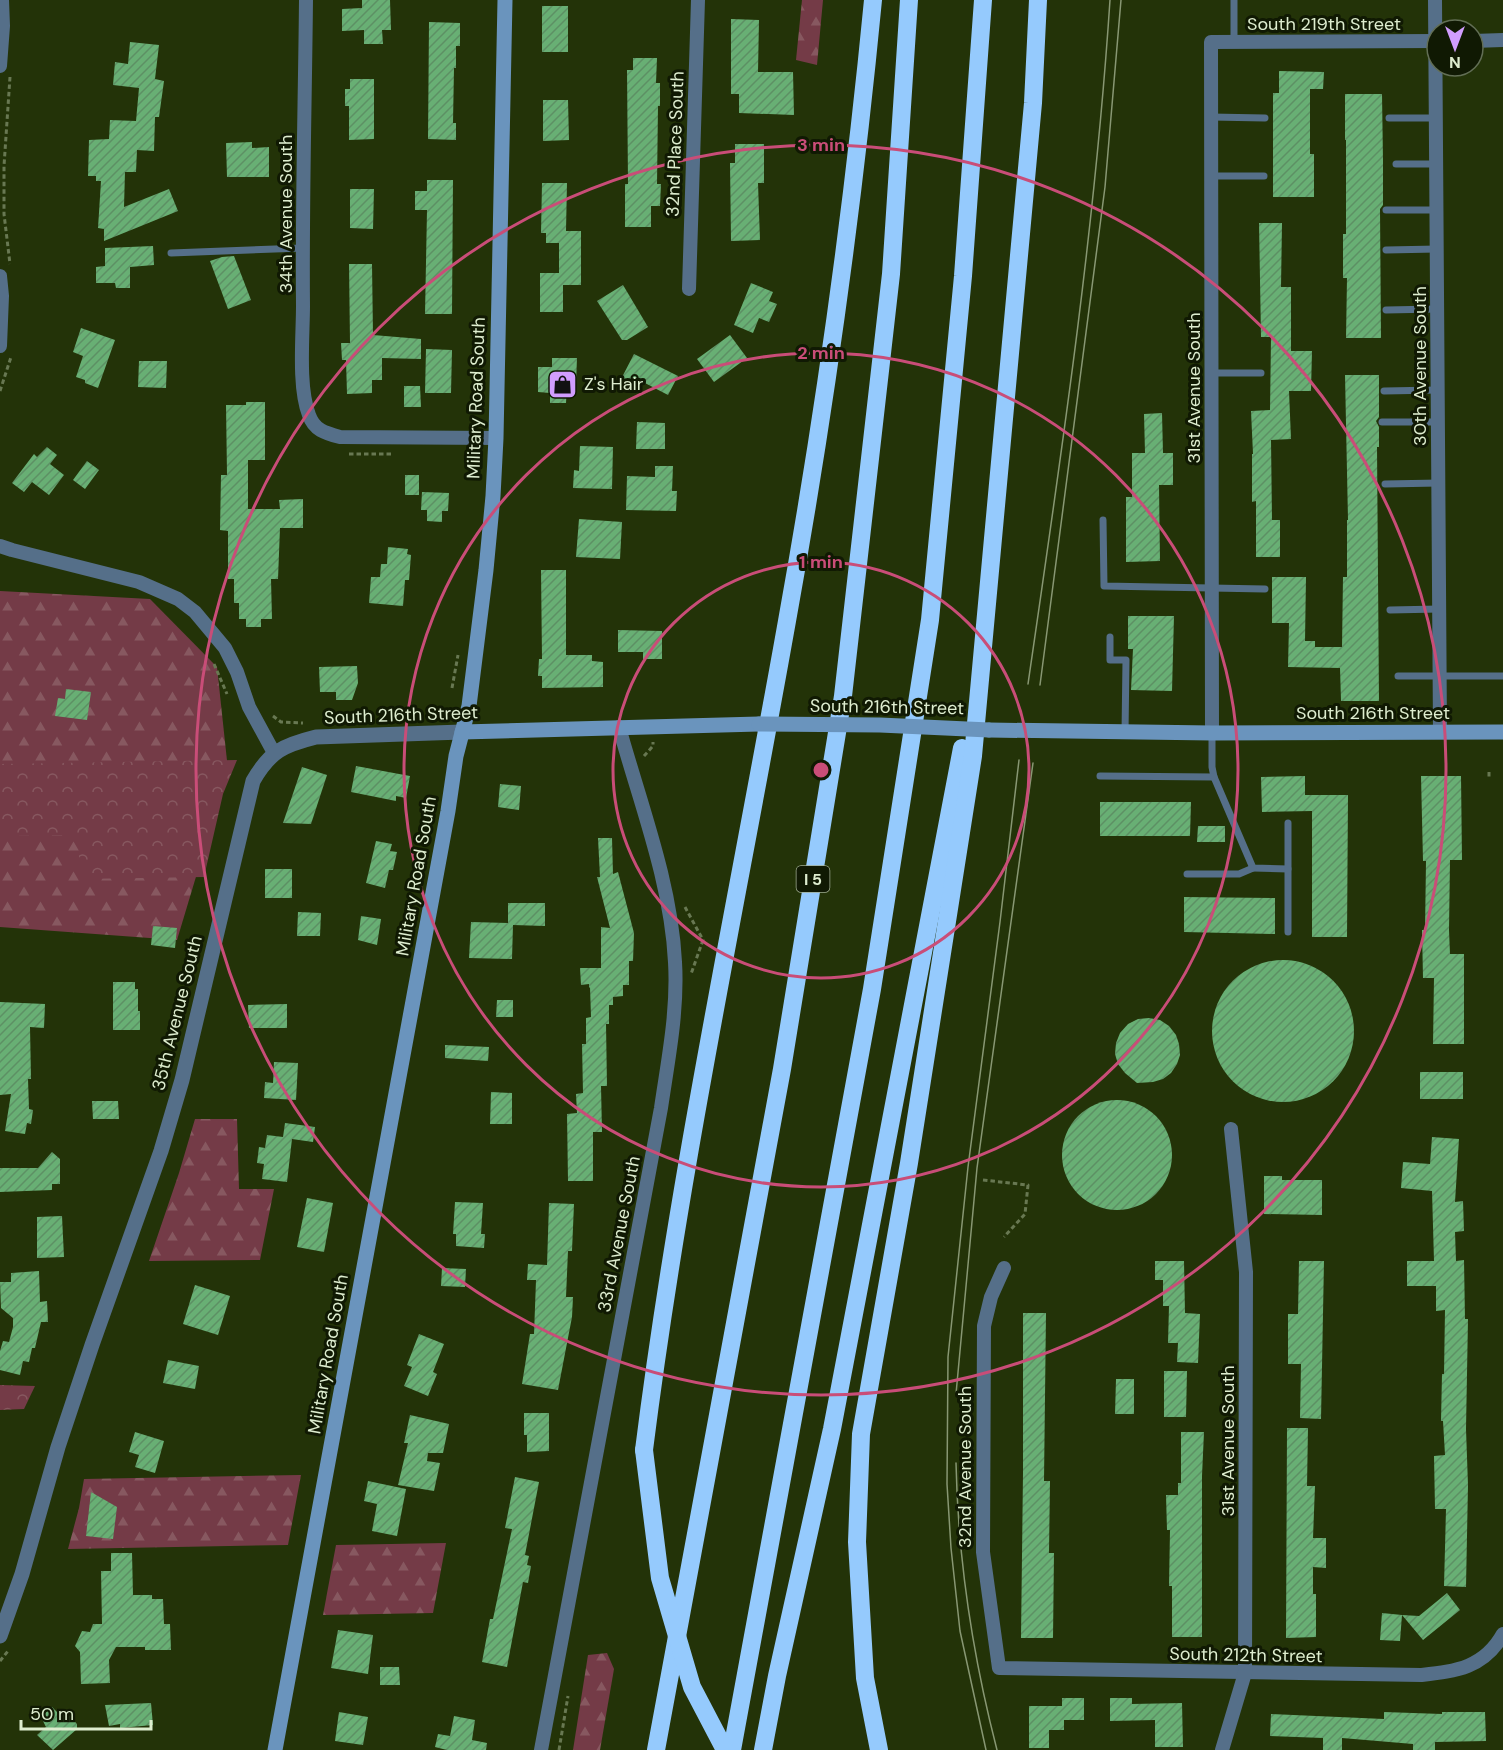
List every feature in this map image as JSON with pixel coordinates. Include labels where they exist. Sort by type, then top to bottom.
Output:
[{"type":"highway","points":[[726,1750],[692,1687],[660,1578],[644,1450],[656,1355],[677,1224],[788,618],[822,414],[865,82],[873,0]]},
{"type":"highway","name":"I 5","points":[[656,1750],[782,1069],[843,696],[891,274],[909,0]]},
{"type":"highway","points":[[732,1750],[872,989],[930,620],[963,276],[982,0]]},
{"type":"highway","points":[[879,1750],[865,1678],[858,1553],[861,1434],[909,1163],[973,756],[1033,103],[1038,0]]},
{"type":"highway","points":[[763,1750],[777,1676],[832,1429],[959,764],[969,706],[996,487]]},
{"type":"main road","name":"Military Road South","points":[[275,1750],[444,834],[456,756],[469,706],[486,570],[496,438],[505,0]]},
{"type":"main road","name":"South 216th Street","points":[[462,732],[759,724],[1212,734],[1503,732]]},
{"type":"street","points":[[2,0],[5,68]]},
{"type":"street","name":"34th Avenue South","points":[[306,0],[304,385],[307,408],[315,427],[325,433],[340,437],[496,438]]},
{"type":"street","name":"32nd Place South","points":[[689,289],[698,0]]},
{"type":"street","name":"30th Avenue South","points":[[1435,0],[1435,18]]},
{"type":"street","points":[[1485,41],[1503,40]]},
{"type":"street","name":"South 219th Street","points":[[1211,42],[1425,41]]},
{"type":"street","name":"31st Avenue South","points":[[1211,42],[1212,734]]},
{"type":"street","name":"30th Avenue South","points":[[1436,78],[1440,731]]},
{"type":"street","points":[[0,276],[2,296],[0,346]]},
{"type":"street","points":[[0,546],[139,582],[178,599],[195,612],[225,648],[237,672],[249,706],[274,753]]},
{"type":"street","name":"33rd Avenue South","points":[[541,1750],[661,1108],[673,1023],[675,963],[672,930],[654,850],[619,727]]},
{"type":"street","name":"South 216th Street","points":[[274,753],[316,737],[462,732]]},
{"type":"street","name":"35th Avenue South","points":[[0,1636],[22,1574],[58,1447],[161,1151],[182,1080],[253,781],[262,765],[274,753]]},
{"type":"street","name":"31st Avenue South","points":[[1222,1750],[1245,1672],[1246,1272],[1231,1129]]},
{"type":"street","name":"32nd Avenue South","points":[[999,1668],[983,1552],[984,1326],[991,1297],[1005,1268]]},
{"type":"street","name":"South 212th Street","points":[[999,1668],[1421,1675],[1458,1671],[1474,1664],[1488,1654],[1503,1634]]},
{"type":"lane","points":[[1234,0],[1234,42]]},
{"type":"lane","points":[[1211,117],[1265,118]]},
{"type":"lane","points":[[1389,118],[1435,118]]},
{"type":"lane","points":[[1396,165],[1436,165]]},
{"type":"lane","points":[[1211,176],[1264,176]]},
{"type":"lane","points":[[1386,210],[1436,210]]},
{"type":"lane","points":[[171,253],[303,248]]},
{"type":"lane","points":[[1386,250],[1437,249]]},
{"type":"lane","points":[[1386,310],[1437,309]]},
{"type":"lane","points":[[1212,373],[1261,373]]},
{"type":"lane","points":[[1384,391],[1438,390]]},
{"type":"lane","points":[[1382,422],[1438,422]]},
{"type":"lane","points":[[1385,484],[1438,483]]},
{"type":"lane","points":[[1103,520],[1104,586],[1212,590],[1265,589]]},
{"type":"lane","points":[[1390,610],[1440,609]]},
{"type":"lane","points":[[1110,637],[1110,660],[1126,660],[1125,733]]},
{"type":"lane","points":[[1398,676],[1503,676]]},
{"type":"lane","points":[[1212,734],[1214,777],[1252,868]]},
{"type":"lane","points":[[1100,776],[1214,777]]},
{"type":"lane","points":[[1288,823],[1288,932]]},
{"type":"lane","points":[[1187,874],[1239,874],[1252,868],[1288,869]]},
{"type":"path","points":[[4,214],[5,68]]},
{"type":"path","points":[[213,660],[229,698]]},
{"type":"path","points":[[272,715],[281,722],[289,723]]},
{"type":"path","points":[[983,1180],[1028,1185],[1025,1214],[1005,1237]]},
{"type":"green space","points":[[802,0],[823,0],[817,65],[796,60]]},
{"type":"green space","points":[[0,591],[150,599],[217,667],[228,770],[177,940],[0,927]]},
{"type":"green space","points":[[237,760],[223,794],[204,877],[79,879],[79,835],[0,836],[0,764]]},
{"type":"green space","points":[[195,1119],[237,1119],[239,1189],[274,1189],[260,1260],[149,1261]]},
{"type":"green space","points":[[0,1385],[35,1386],[24,1409],[0,1410]]},
{"type":"green space","points":[[301,1475],[288,1545],[68,1549],[84,1479]]},
{"type":"green space","points":[[446,1543],[433,1613],[323,1615],[336,1545]]},
{"type":"green space","points":[[607,1653],[614,1669],[600,1750],[573,1750],[588,1655]]},
{"type":"building","points":[[362,0],[390,0],[391,30],[382,30],[383,44],[364,44],[364,30],[342,31],[342,9],[362,8]]},
{"type":"building","points":[[542,6],[568,6],[568,52],[542,52]]},
{"type":"building","points":[[731,19],[759,20],[758,72],[793,72],[794,115],[739,113],[739,94],[731,94]]},
{"type":"building","points":[[429,22],[460,23],[460,46],[456,46],[456,68],[454,68],[453,123],[456,123],[456,140],[428,139]]},
{"type":"building","points":[[130,42],[159,45],[155,79],[164,81],[159,117],[155,117],[154,151],[137,150],[136,172],[125,172],[124,207],[169,189],[178,211],[104,241],[104,229],[98,228],[101,181],[96,181],[96,176],[88,176],[89,140],[109,139],[110,120],[136,121],[139,88],[113,85],[115,62],[128,64]]},
{"type":"building","points":[[633,58],[657,58],[656,83],[660,83],[657,184],[661,184],[660,206],[651,206],[651,227],[625,227],[625,184],[628,184],[627,70],[633,70]]},
{"type":"building","points":[[1279,71],[1324,72],[1323,89],[1310,89],[1310,154],[1314,154],[1314,197],[1273,197],[1273,93],[1279,93]]},
{"type":"building","points":[[350,79],[374,79],[374,139],[349,140],[349,106],[345,106],[345,89],[350,89]]},
{"type":"building","points":[[1345,94],[1382,94],[1381,338],[1346,338],[1347,278],[1343,278],[1343,234],[1346,234]]},
{"type":"building","points":[[543,100],[568,100],[569,140],[543,141]]},
{"type":"building","points":[[252,142],[252,148],[269,147],[269,177],[227,177],[226,143]]},
{"type":"building","points":[[735,144],[764,144],[764,183],[758,183],[760,240],[731,241],[730,163],[735,163]]},
{"type":"building","points":[[427,180],[453,180],[452,314],[425,314],[427,210],[415,210],[415,191],[427,191]]},
{"type":"building","points":[[542,183],[567,183],[566,231],[581,231],[581,285],[563,285],[563,312],[540,312],[540,273],[559,273],[559,243],[546,243],[546,233],[541,233]]},
{"type":"building","points":[[350,189],[374,189],[373,229],[350,228]]},
{"type":"building","points":[[1259,223],[1282,223],[1281,287],[1291,287],[1291,351],[1312,351],[1311,391],[1289,391],[1291,439],[1271,440],[1272,520],[1280,520],[1280,557],[1256,557],[1256,501],[1252,502],[1251,411],[1270,410],[1271,337],[1261,337]]},
{"type":"building","points":[[153,246],[154,265],[130,267],[130,288],[116,288],[115,283],[96,283],[96,267],[105,266],[105,248]]},
{"type":"building","points":[[234,256],[251,300],[228,309],[210,261]]},
{"type":"building","points":[[349,264],[372,264],[373,335],[421,339],[421,359],[382,358],[382,380],[372,380],[372,393],[347,394],[346,360],[342,360],[341,343],[350,343]]},
{"type":"building","points":[[751,283],[773,292],[769,301],[777,304],[769,322],[759,318],[753,333],[734,325]]},
{"type":"building","points":[[623,285],[648,327],[627,340],[622,340],[597,301]]},
{"type":"building","points":[[81,328],[115,340],[98,388],[76,377],[83,356],[73,352]]},
{"type":"building","points":[[730,335],[747,358],[714,382],[697,359]]},
{"type":"building","points":[[426,349],[452,350],[451,393],[425,393]]},
{"type":"building","points":[[634,354],[678,376],[668,395],[643,382],[638,393],[619,383]]},
{"type":"building","points":[[552,358],[577,358],[576,384],[567,384],[566,403],[550,403],[550,393],[538,392],[538,367],[552,367]]},
{"type":"building","points":[[139,361],[167,361],[166,388],[138,387]]},
{"type":"building","points":[[1345,375],[1379,375],[1379,417],[1376,421],[1379,427],[1379,447],[1377,447],[1379,701],[1341,701],[1340,668],[1288,667],[1289,623],[1272,623],[1272,577],[1306,577],[1305,641],[1315,641],[1315,647],[1342,647],[1343,577],[1347,577],[1348,520]]},
{"type":"building","points":[[404,386],[420,386],[421,407],[404,407]]},
{"type":"building","points":[[246,402],[265,402],[265,460],[248,460],[248,509],[280,509],[279,500],[303,499],[303,528],[280,528],[278,579],[271,579],[272,619],[261,619],[261,627],[246,627],[246,619],[239,619],[239,603],[234,603],[234,579],[228,579],[228,531],[220,530],[221,475],[227,475],[226,405],[246,405]]},
{"type":"building","points":[[1162,413],[1163,453],[1173,453],[1173,485],[1159,485],[1160,561],[1126,562],[1126,497],[1132,497],[1132,453],[1145,453],[1144,414]]},
{"type":"building","points":[[637,422],[665,423],[665,449],[636,449]]},
{"type":"building","points":[[580,446],[613,447],[612,489],[573,488],[574,470],[579,471]]},
{"type":"building","points":[[47,447],[57,455],[50,464],[64,475],[49,495],[32,482],[24,492],[12,483],[34,454],[37,457]]},
{"type":"building","points":[[87,461],[99,470],[85,489],[73,480]]},
{"type":"building","points":[[655,466],[673,466],[672,491],[677,491],[676,511],[626,510],[627,476],[655,477]]},
{"type":"building","points":[[405,475],[419,475],[419,495],[405,495]]},
{"type":"building","points":[[422,492],[449,493],[448,511],[442,511],[442,522],[427,521],[427,510],[421,510]]},
{"type":"building","points":[[579,519],[622,522],[620,559],[576,557]]},
{"type":"building","points":[[388,547],[408,549],[407,554],[411,555],[409,580],[405,580],[403,606],[369,603],[371,577],[380,577],[381,564],[387,564]]},
{"type":"building","points":[[541,570],[566,570],[566,655],[592,655],[592,661],[603,662],[603,687],[542,688],[542,676],[538,676],[539,659],[542,659]]},
{"type":"building","points":[[1128,616],[1174,616],[1172,691],[1131,690],[1133,649],[1128,649]]},
{"type":"building","points":[[618,630],[662,631],[662,659],[643,659],[643,652],[618,652]]},
{"type":"building","points":[[357,666],[358,683],[352,700],[336,700],[336,692],[320,692],[319,667]]},
{"type":"building","points":[[66,689],[91,692],[87,720],[55,716],[58,698],[65,699]]},
{"type":"building","points":[[356,766],[410,776],[406,798],[396,796],[396,801],[351,792]]},
{"type":"building","points":[[302,767],[327,775],[311,824],[283,823]]},
{"type":"building","points":[[1305,776],[1305,795],[1348,795],[1347,937],[1312,937],[1312,811],[1262,812],[1261,777]]},
{"type":"building","points":[[1421,776],[1461,776],[1462,860],[1450,860],[1449,930],[1450,954],[1464,954],[1464,1044],[1433,1044],[1434,978],[1423,978],[1422,930],[1425,930],[1426,861],[1423,861]]},
{"type":"building","points":[[500,784],[521,786],[519,810],[498,807]]},
{"type":"building","points":[[1100,802],[1191,802],[1190,836],[1100,836]]},
{"type":"building","points":[[1198,826],[1225,826],[1225,842],[1197,842]]},
{"type":"building","points":[[598,838],[612,838],[613,874],[618,872],[634,933],[633,961],[629,961],[629,985],[623,985],[623,996],[613,997],[613,1005],[609,1005],[609,1024],[606,1024],[607,1086],[601,1086],[602,1132],[593,1132],[593,1181],[568,1181],[567,1114],[577,1113],[576,1094],[583,1093],[582,1044],[586,1044],[586,1018],[591,1017],[590,987],[589,984],[581,985],[580,968],[601,968],[601,927],[610,928],[597,877],[600,877]]},
{"type":"building","points":[[376,841],[392,844],[390,851],[397,852],[393,870],[389,870],[385,888],[366,883]]},
{"type":"building","points":[[265,869],[292,869],[292,898],[265,898]]},
{"type":"building","points":[[1184,897],[1275,898],[1275,934],[1184,932]]},
{"type":"building","points":[[508,903],[545,903],[545,926],[513,925],[512,959],[469,958],[471,922],[508,923]]},
{"type":"building","points":[[298,912],[321,913],[320,936],[297,936]]},
{"type":"building","points":[[361,916],[381,919],[377,945],[358,940]]},
{"type":"building","points":[[153,926],[177,928],[175,948],[151,945]]},
{"type":"building","points":[[1283,960],[1310,966],[1333,981],[1348,1004],[1354,1031],[1348,1058],[1333,1081],[1310,1096],[1283,1102],[1256,1096],[1233,1081],[1218,1058],[1212,1031],[1218,1004],[1233,981],[1256,966]]},
{"type":"building","points":[[113,982],[135,982],[135,989],[138,989],[140,1030],[113,1030]]},
{"type":"building","points":[[497,1000],[513,1000],[513,1017],[496,1017]]},
{"type":"building","points":[[0,1002],[45,1004],[44,1028],[30,1027],[29,1109],[33,1110],[31,1124],[27,1123],[25,1134],[5,1131],[11,1094],[0,1095]]},
{"type":"building","points":[[287,1004],[287,1028],[249,1028],[248,1005]]},
{"type":"building","points":[[1138,1019],[1160,1020],[1169,1026],[1176,1035],[1180,1055],[1171,1073],[1163,1079],[1137,1083],[1118,1064],[1115,1054],[1116,1043],[1120,1033],[1128,1024]]},
{"type":"building","points":[[445,1045],[489,1047],[488,1061],[445,1058]]},
{"type":"building","points":[[274,1062],[298,1063],[296,1100],[264,1098],[265,1082],[273,1083]]},
{"type":"building","points":[[1420,1072],[1463,1072],[1463,1099],[1420,1099]]},
{"type":"building","points":[[491,1092],[512,1093],[512,1124],[490,1124]]},
{"type":"building","points":[[1117,1100],[1138,1105],[1156,1116],[1167,1134],[1172,1155],[1167,1176],[1156,1194],[1138,1205],[1117,1210],[1096,1205],[1078,1194],[1067,1176],[1062,1155],[1067,1134],[1078,1116],[1096,1105]]},
{"type":"building","points":[[92,1101],[118,1101],[119,1119],[93,1119]]},
{"type":"building","points":[[285,1123],[315,1127],[313,1142],[292,1139],[287,1182],[262,1179],[264,1164],[257,1163],[259,1147],[265,1148],[267,1135],[283,1137]]},
{"type":"building","points":[[1432,1137],[1459,1139],[1455,1202],[1463,1201],[1464,1231],[1455,1232],[1456,1261],[1464,1260],[1465,1319],[1468,1319],[1466,1587],[1444,1586],[1446,1509],[1435,1509],[1434,1456],[1445,1455],[1443,1421],[1441,1421],[1445,1310],[1436,1311],[1436,1286],[1407,1286],[1407,1261],[1434,1261],[1432,1191],[1401,1188],[1403,1162],[1430,1164]]},
{"type":"building","points":[[52,1152],[60,1159],[60,1184],[52,1184],[52,1190],[0,1192],[0,1168],[38,1168]]},
{"type":"building","points":[[1264,1176],[1282,1176],[1282,1180],[1322,1180],[1322,1215],[1264,1214]]},
{"type":"building","points":[[307,1198],[333,1203],[324,1252],[297,1247]]},
{"type":"building","points":[[455,1202],[483,1203],[481,1234],[485,1234],[484,1248],[456,1246],[456,1234],[453,1234]]},
{"type":"building","points":[[549,1203],[574,1204],[572,1251],[568,1251],[566,1297],[573,1297],[572,1317],[558,1390],[522,1384],[530,1334],[534,1334],[536,1280],[527,1280],[528,1264],[547,1265]]},
{"type":"building","points":[[62,1216],[64,1257],[37,1258],[37,1217]]},
{"type":"building","points":[[1155,1261],[1184,1261],[1185,1313],[1200,1314],[1198,1363],[1177,1362],[1178,1343],[1168,1343],[1169,1306],[1163,1306],[1163,1280],[1155,1280]]},
{"type":"building","points":[[1299,1261],[1324,1261],[1321,1419],[1300,1418],[1301,1364],[1288,1364],[1288,1314],[1298,1314]]},
{"type":"building","points":[[442,1268],[466,1269],[465,1287],[441,1286]]},
{"type":"building","points":[[39,1271],[40,1302],[47,1301],[48,1322],[41,1322],[35,1348],[32,1348],[29,1362],[23,1361],[20,1375],[0,1370],[0,1351],[3,1341],[9,1342],[13,1318],[1,1308],[0,1282],[11,1282],[11,1273]]},
{"type":"building","points":[[195,1285],[230,1296],[218,1335],[183,1324]]},
{"type":"building","points":[[1023,1313],[1046,1313],[1044,1481],[1050,1481],[1049,1553],[1054,1553],[1053,1638],[1021,1638]]},
{"type":"building","points":[[419,1334],[444,1344],[433,1372],[437,1374],[428,1396],[404,1386],[412,1367],[407,1365]]},
{"type":"building","points":[[168,1360],[199,1366],[195,1389],[163,1383]]},
{"type":"building","points":[[1164,1371],[1187,1371],[1186,1417],[1164,1417]]},
{"type":"building","points":[[1116,1379],[1134,1379],[1134,1414],[1115,1414]]},
{"type":"building","points":[[524,1413],[549,1413],[549,1451],[527,1452]]},
{"type":"building","points":[[410,1415],[449,1424],[443,1453],[428,1453],[427,1461],[440,1463],[434,1491],[398,1485],[408,1443],[404,1443]]},
{"type":"building","points":[[1287,1428],[1308,1428],[1307,1486],[1315,1486],[1313,1538],[1326,1538],[1326,1568],[1313,1567],[1313,1594],[1316,1594],[1316,1637],[1286,1638]]},
{"type":"building","points":[[135,1432],[164,1441],[155,1473],[135,1467],[139,1455],[129,1452]]},
{"type":"building","points":[[1181,1432],[1204,1432],[1202,1637],[1172,1637],[1172,1586],[1169,1586],[1170,1530],[1167,1530],[1166,1495],[1178,1495],[1178,1483],[1181,1483]]},
{"type":"building","points":[[515,1477],[539,1482],[525,1555],[529,1556],[527,1565],[531,1566],[528,1583],[523,1582],[507,1667],[482,1662],[512,1529],[505,1528]]},
{"type":"building","points":[[368,1481],[406,1489],[397,1536],[372,1531],[377,1504],[364,1501]]},
{"type":"building","points":[[91,1492],[117,1507],[113,1539],[86,1536]]},
{"type":"building","points":[[111,1553],[132,1553],[133,1595],[152,1595],[152,1599],[163,1599],[164,1624],[170,1624],[171,1650],[116,1647],[109,1660],[110,1683],[81,1684],[80,1652],[75,1646],[82,1631],[90,1632],[93,1624],[102,1624],[101,1571],[111,1571]]},
{"type":"building","points":[[1447,1593],[1460,1610],[1423,1640],[1402,1615],[1419,1616]]},
{"type":"building","points":[[1382,1613],[1402,1615],[1400,1641],[1380,1640]]},
{"type":"building","points":[[338,1630],[373,1635],[368,1674],[331,1668]]},
{"type":"building","points":[[380,1667],[399,1667],[400,1685],[380,1685]]},
{"type":"building","points":[[1062,1698],[1084,1698],[1084,1720],[1064,1720],[1064,1730],[1049,1730],[1049,1748],[1029,1748],[1029,1706],[1062,1706]]},
{"type":"building","points":[[1110,1698],[1132,1698],[1132,1704],[1182,1703],[1183,1747],[1155,1747],[1155,1720],[1110,1721]]},
{"type":"building","points":[[151,1703],[153,1725],[120,1728],[120,1724],[109,1726],[105,1705]]},
{"type":"building","points":[[52,1707],[60,1715],[65,1711],[77,1724],[77,1729],[53,1750],[37,1735],[46,1727],[41,1717]]},
{"type":"building","points":[[339,1712],[368,1717],[363,1745],[335,1741]]},
{"type":"building","points":[[1384,1712],[1442,1714],[1442,1712],[1485,1712],[1486,1741],[1435,1742],[1435,1750],[1413,1750],[1413,1744],[1342,1738],[1342,1750],[1323,1750],[1323,1738],[1270,1736],[1271,1714],[1384,1719]]},
{"type":"building","points":[[454,1716],[475,1720],[472,1740],[487,1743],[486,1750],[447,1750],[435,1747],[438,1734],[450,1736]]},
{"type":"tram line","points":[[1028,684],[1086,257],[1096,172],[1110,0]]},
{"type":"tram line","points":[[1040,685],[1105,187],[1121,0]]},
{"type":"tram line","points":[[986,1750],[960,1631],[951,1548],[947,1484],[948,1357],[968,1167],[1019,760]]},
{"type":"tram line","points":[[956,1394],[977,1168],[1033,763]]},
{"type":"tram line","points":[[956,1463],[957,1499],[968,1608],[988,1715],[997,1750]]},
{"type":"place","name":"Z's Hair","points":[[563,384]]}]
